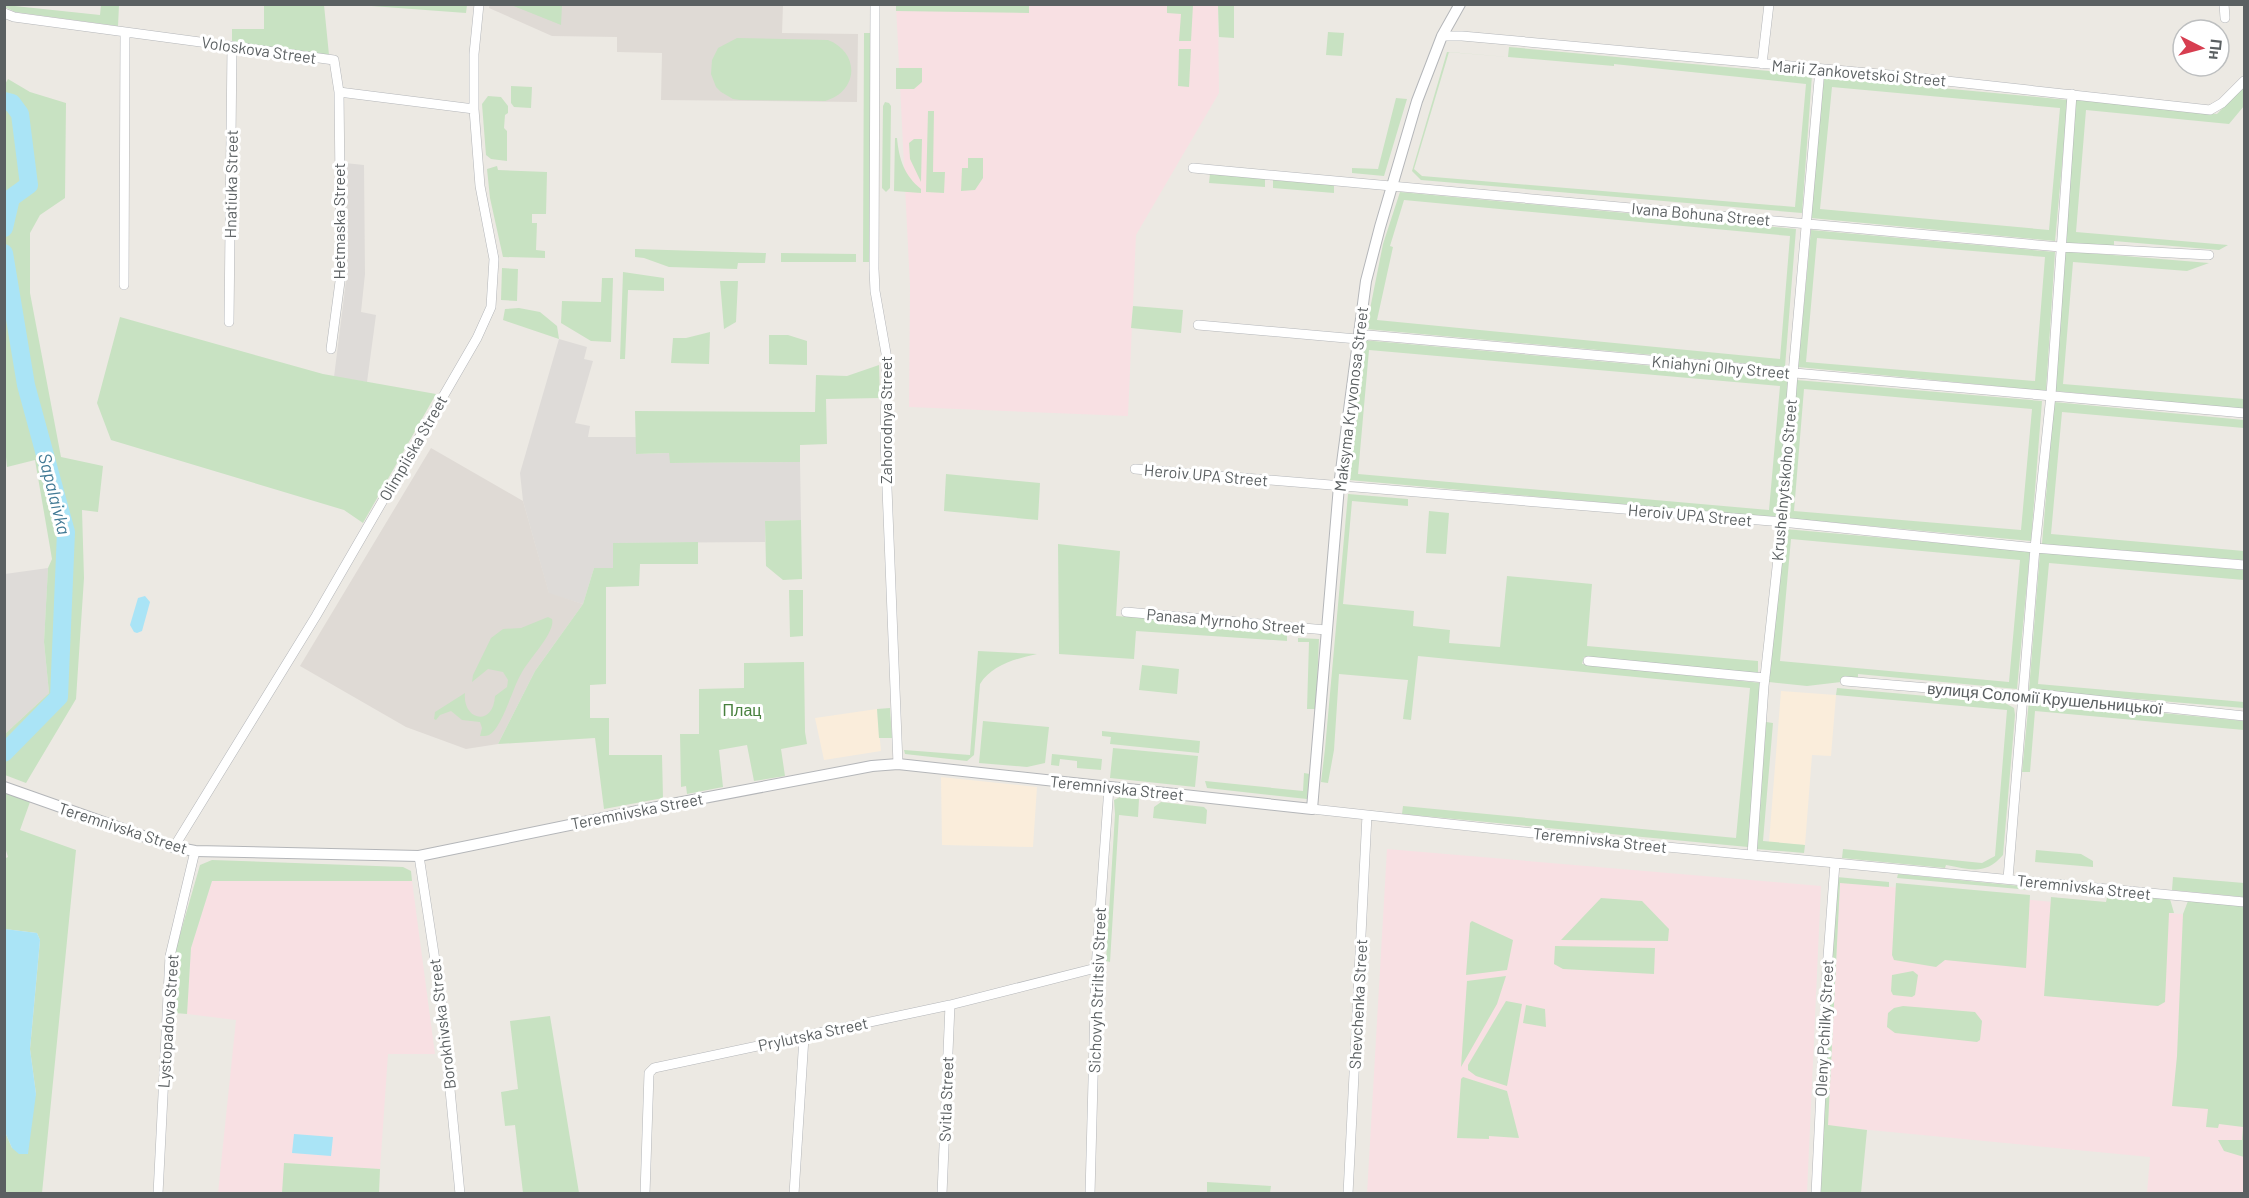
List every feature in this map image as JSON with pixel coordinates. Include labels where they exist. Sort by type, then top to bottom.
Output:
[{"type":"street","name":"Olimpiiska Street","points":[[174,848],[322,606],[477,338],[491,307],[494,259],[480,186],[474,109],[474,54],[479,4]]},
{"type":"street","name":"Zahorodnya Street","points":[[875,4],[874,269],[875,291],[887,358],[885,438],[898,764]]},
{"type":"street","name":"Maksyma Kryvonosa Street","points":[[1312,809],[1339,486],[1366,281],[1417,101],[1442,36],[1460,4]]},
{"type":"street","points":[[1762,63],[1769,4]]},
{"type":"street","points":[[2224,4],[2225,18]]},
{"type":"street","name":"Voloskova Street","points":[[4,12],[14,16],[334,60],[339,92]]},
{"type":"street","points":[[1449,23],[1462,36]]},
{"type":"street","points":[[124,285],[125,32]]},
{"type":"street","name":"Marii Zankovetskoi Street","points":[[1442,36],[1762,63],[2210,110],[2244,81]]},
{"type":"street","name":"Hnatiuka Street","points":[[229,322],[232,46]]},
{"type":"street","name":"Krushelnytskoho Street","points":[[1752,855],[1765,678],[1782,522],[1820,69]]},
{"type":"street","points":[[339,92],[474,109]]},
{"type":"street","name":"Hetmaska Street","points":[[331,349],[341,274],[339,92]]},
{"type":"street","points":[[2008,879],[2035,548],[2051,395],[2072,94]]},
{"type":"street","name":"Ivana Bohuna Street","points":[[1193,168],[2060,247],[2209,255]]},
{"type":"street","name":"Kniahyni Olhy Street","points":[[1198,325],[1357,339],[1368,335],[2244,413]]},
{"type":"street","name":"Heroiv UPA Street","points":[[1135,469],[1782,522],[2035,548],[2244,565]]},
{"type":"street","name":"Panasa Myrnoho Street","points":[[1126,612],[1326,630]]},
{"type":"street","points":[[1588,661],[1765,678]]},
{"type":"street","name":"вулиця Соломії Крушельницької","points":[[1845,681],[2023,696],[2039,694],[2244,716]]},
{"type":"street","name":"Teremnivska Street","points":[[4,787],[174,848],[195,851],[419,856],[672,804],[872,766],[898,764],[1752,855],[2244,902]]},
{"type":"street","name":"Sichovyh Striltsiv Street","points":[[1090,1194],[1096,968],[1109,787]]},
{"type":"street","name":"Shevchenka Street","points":[[1348,1194],[1367,815]]},
{"type":"street","name":"Lystopadova Street","points":[[158,1194],[170,957],[195,851]]},
{"type":"street","name":"Borokhivska Street","points":[[419,856],[442,1006],[460,1194]]},
{"type":"street","name":"Oleny Pchilky Street","points":[[1816,1194],[1827,969],[1835,863]]},
{"type":"street","name":"Prylutska Street","points":[[645,1194],[649,1073],[654,1068],[950,1005],[1096,968]]},
{"type":"street","name":"Svitla Street","points":[[942,1194],[950,1005]]},
{"type":"street","points":[[794,1194],[804,1036]]},
{"type":"shaded area","points":[[490,4],[783,5],[782,33],[858,34],[857,102],[661,100],[662,53],[617,52],[617,37],[552,36],[489,8]]},
{"type":"shaded area","points":[[896,5],[1218,5],[1219,93],[1136,235],[1128,416],[909,407],[910,286]]},
{"type":"shaded area","points":[[345,163],[364,165],[365,274],[361,312],[376,315],[367,382],[334,377],[347,273]]},
{"type":"shaded area","points":[[559,339],[587,347],[584,359],[593,361],[575,423],[590,426],[588,437],[636,437],[636,454],[670,453],[670,463],[800,462],[801,520],[765,521],[765,542],[613,543],[613,568],[594,568],[583,604],[549,594],[523,501],[520,473]]},
{"type":"shaded area","points":[[431,448],[523,501],[549,593],[583,604],[535,671],[498,744],[466,749],[406,727],[300,666]]},
{"type":"shaded area","points":[[48,568],[44,642],[49,693],[5,734],[5,574]]},
{"type":"shaded area","points":[[1781,691],[1836,695],[1831,756],[1812,755],[1805,845],[1769,842]]},
{"type":"shaded area","points":[[877,709],[881,751],[824,760],[815,718]]},
{"type":"shaded area","points":[[941,777],[1037,787],[1033,847],[942,845]]},
{"type":"shaded area","points":[[1387,849],[1821,886],[1807,1193],[1367,1194]]},
{"type":"shaded area","points":[[212,881],[412,881],[435,1054],[388,1054],[380,1169],[285,1163],[282,1193],[218,1193],[236,1020],[187,1014],[191,948]]},
{"type":"shaded area","points":[[1840,882],[2244,920],[2244,1193],[2147,1193],[2150,1157],[1828,1126]]},
{"type":"green space","points":[[896,4],[1029,4],[1029,13],[896,11]]},
{"type":"green space","points":[[5,5],[100,15],[101,5],[119,5],[118,26],[15,12]]},
{"type":"green space","points":[[264,5],[324,5],[329,55],[232,42],[232,29],[264,29]]},
{"type":"green space","points":[[358,5],[467,5],[466,13]]},
{"type":"green space","points":[[511,5],[562,5],[561,25]]},
{"type":"green space","points":[[1167,5],[1193,5],[1191,41],[1179,41],[1181,14],[1167,13]]},
{"type":"green space","points":[[1218,5],[1234,5],[1234,38],[1219,37]]},
{"type":"green space","points":[[1328,32],[1344,33],[1342,56],[1326,55]]},
{"type":"green space","points":[[864,33],[871,33],[870,262],[863,262]]},
{"type":"green space","points":[[737,38],[828,40],[839,46],[846,54],[851,72],[849,81],[844,90],[825,101],[733,99],[716,87],[711,74],[712,60],[718,48]]},
{"type":"green space","points":[[1509,47],[1812,75],[1802,213],[1421,180],[1412,171],[1447,52],[1449,52],[1414,169],[1422,176],[1795,207],[1806,84],[1614,64],[1614,66],[1506,57],[1508,57]]},
{"type":"green space","points":[[1179,49],[1191,49],[1189,87],[1178,86]]},
{"type":"green space","points":[[896,68],[922,68],[922,82],[914,89],[896,89]]},
{"type":"green space","points":[[1824,77],[2068,100],[2055,241],[1811,218]],"holes":[[[1832,87],[2060,108],[2049,230],[1820,209]]]},
{"type":"green space","points":[[8,79],[30,92],[66,103],[65,198],[40,215],[30,233],[30,293],[61,457],[103,466],[98,512],[82,510],[84,578],[76,699],[26,783],[5,775],[5,734],[49,693],[44,642],[48,568],[52,559],[35,460],[7,467],[4,437],[4,86]]},
{"type":"green space","points":[[511,86],[532,87],[531,108],[514,107],[511,103]]},
{"type":"green space","points":[[2244,86],[2244,106],[2229,124],[2086,110],[2076,232],[2228,245],[2219,250],[2114,241],[2114,247],[2064,243],[2075,99],[2217,114]]},
{"type":"green space","points":[[488,96],[501,97],[508,106],[504,128],[507,131],[507,161],[491,159],[486,155],[482,104]]},
{"type":"green space","points":[[1396,98],[1407,99],[1384,176],[1352,173],[1352,168],[1378,169]]},
{"type":"green space","points":[[885,102],[891,106],[890,188],[886,192],[882,188],[883,106]]},
{"type":"green space","points":[[928,111],[934,111],[933,172],[945,172],[944,193],[926,192]]},
{"type":"green space","points":[[895,138],[897,138],[903,166],[910,178],[921,189],[921,193],[894,191]]},
{"type":"green space","points":[[914,139],[922,139],[921,182],[910,159],[909,143]]},
{"type":"green space","points":[[968,158],[983,158],[983,178],[975,190],[961,191],[962,168],[968,168]]},
{"type":"green space","points":[[497,166],[498,170],[547,172],[546,214],[532,214],[532,223],[537,223],[536,250],[545,251],[545,258],[503,257],[490,198],[487,169]]},
{"type":"green space","points":[[1210,174],[1265,179],[1265,187],[1209,183]]},
{"type":"green space","points":[[1273,180],[1334,185],[1334,193],[1273,188]]},
{"type":"green space","points":[[1400,192],[1796,229],[1785,367],[1366,329],[1383,244]],"holes":[[[1404,200],[1790,236],[1780,359],[1377,320],[1393,247],[1390,246]]]},
{"type":"green space","points":[[1811,230],[2055,252],[2046,391],[1798,367]],"holes":[[[1817,238],[2045,257],[2035,381],[1806,362]]]},
{"type":"green space","points":[[635,249],[766,253],[765,263],[738,263],[737,269],[669,267],[635,257]]},
{"type":"green space","points":[[2064,251],[2209,263],[2187,271],[2073,262],[2063,384],[2244,399],[2244,409],[2055,391]]},
{"type":"green space","points":[[781,253],[856,254],[856,262],[781,262]]},
{"type":"green space","points":[[502,268],[518,269],[517,301],[501,300]]},
{"type":"green space","points":[[623,272],[664,278],[664,291],[628,290],[625,359],[620,359]]},
{"type":"green space","points":[[602,278],[613,278],[611,342],[591,341],[561,323],[562,301],[601,302]]},
{"type":"green space","points":[[720,281],[738,281],[736,322],[724,329]]},
{"type":"green space","points":[[1133,306],[1183,310],[1181,333],[1131,328]]},
{"type":"green space","points":[[519,308],[540,312],[557,326],[559,339],[503,320],[505,309]]},
{"type":"green space","points":[[120,317],[323,374],[436,394],[363,523],[344,510],[111,440],[97,403]]},
{"type":"green space","points":[[710,332],[709,364],[671,363],[673,338],[686,338]]},
{"type":"green space","points":[[769,335],[788,335],[807,341],[807,365],[769,364]]},
{"type":"green space","points":[[1362,340],[1789,378],[1777,518],[1349,480]],"holes":[[[1369,350],[1780,386],[1769,510],[1358,474]]]},
{"type":"green space","points":[[879,365],[880,398],[826,399],[827,444],[800,445],[800,462],[670,463],[669,453],[636,454],[635,411],[815,412],[816,375],[847,376]]},
{"type":"green space","points":[[1796,380],[2042,401],[2031,541],[1785,518]],"holes":[[[1804,389],[2032,409],[2021,530],[1794,511]]]},
{"type":"green space","points":[[2054,402],[2244,420],[2244,428],[2062,412],[2051,534],[2244,551],[2244,560],[2042,544]]},
{"type":"green space","points":[[946,474],[1040,483],[1038,520],[944,511]]},
{"type":"green space","points":[[1348,494],[1408,499],[1408,506],[1352,501],[1343,604],[1414,611],[1413,626],[1450,630],[1449,643],[1500,647],[1507,576],[1592,584],[1587,646],[1758,661],[1758,674],[1584,657],[1582,664],[1761,683],[1748,847],[1402,814],[1403,806],[1736,838],[1750,688],[1418,656],[1411,720],[1403,719],[1408,680],[1339,674],[1334,750],[1328,783],[1321,782]]},
{"type":"green space","points":[[1429,511],[1449,513],[1446,554],[1426,553]]},
{"type":"green space","points":[[801,520],[802,579],[783,580],[766,566],[765,521]]},
{"type":"green space","points":[[1785,529],[2030,551],[2017,689],[1858,674],[1858,680],[1807,686],[1769,682]],"holes":[[[1791,539],[2020,560],[2009,682],[1780,661]]]},
{"type":"green space","points":[[698,542],[698,564],[640,564],[639,586],[606,587],[606,684],[590,685],[590,718],[609,718],[609,755],[662,755],[663,798],[604,809],[595,738],[498,744],[535,671],[583,604],[594,568],[613,568],[613,543]]},
{"type":"green space","points":[[1058,544],[1120,551],[1116,616],[1287,629],[1287,641],[1136,631],[1134,659],[1059,654]]},
{"type":"green space","points":[[2040,552],[2244,570],[2244,580],[2049,563],[2038,684],[2244,702],[2244,708],[2029,690]]},
{"type":"green space","points":[[789,590],[803,590],[803,636],[790,637]]},
{"type":"green space","points":[[548,617],[552,619],[550,631],[521,674],[494,731],[480,736],[482,728],[480,722],[462,720],[451,711],[434,719],[435,712],[465,693],[465,702],[473,714],[478,717],[489,713],[495,696],[507,687],[508,680],[503,672],[488,669],[472,682],[473,675],[491,638],[503,629],[521,628]]},
{"type":"green space","points":[[1298,638],[1319,639],[1316,709],[1307,709],[1309,642],[1298,642]]},
{"type":"green space","points":[[978,651],[1037,654],[998,667],[980,684],[974,755],[967,761],[905,754],[904,750],[970,755]]},
{"type":"green space","name":"Плац","points":[[804,662],[807,744],[781,749],[785,776],[754,781],[747,745],[719,750],[723,787],[687,794],[686,786],[681,787],[680,734],[699,734],[699,689],[744,688],[744,663]]},
{"type":"green space","points":[[1142,665],[1179,669],[1177,694],[1139,690]]},
{"type":"green space","points":[[1837,688],[2005,703],[2014,708],[2003,855],[1996,862],[1983,868],[1970,869],[1946,865],[1945,868],[1842,858],[1843,849],[1982,863],[1995,856],[2007,710],[1836,695]]},
{"type":"green space","points":[[2029,700],[2244,721],[2244,730],[2035,711],[2030,772],[2022,772]]},
{"type":"green space","points":[[890,708],[892,738],[879,738],[877,709]]},
{"type":"green space","points":[[983,721],[1049,727],[1045,763],[1027,767],[979,763]]},
{"type":"green space","points":[[1766,722],[1773,723],[1763,841],[1805,845],[1804,853],[1757,849]]},
{"type":"green space","points":[[1102,731],[1200,741],[1199,753],[1110,744],[1111,737],[1102,736]]},
{"type":"green space","points":[[1113,748],[1198,756],[1195,787],[1110,778]]},
{"type":"green space","points":[[1052,754],[1102,759],[1101,770],[1077,768],[1077,761],[1060,759],[1059,766],[1051,765]]},
{"type":"green space","points":[[1304,773],[1310,774],[1307,799],[1207,788],[1205,781],[1303,791]]},
{"type":"green space","points":[[5,792],[30,802],[20,830],[76,850],[42,1193],[6,1194],[5,1192],[5,1132],[12,1148],[36,1094],[30,1049],[40,940],[37,933],[5,929],[4,859],[8,857],[5,847]]},
{"type":"green space","points":[[1120,797],[1139,799],[1138,817],[1119,815],[1110,962],[1106,961],[1114,800]]},
{"type":"green space","points":[[1161,802],[1204,807],[1207,810],[1206,824],[1153,818],[1154,807]]},
{"type":"green space","points":[[2036,850],[2081,854],[2093,861],[2093,867],[2035,862]]},
{"type":"green space","points":[[212,860],[403,867],[411,871],[412,881],[212,881],[191,948],[187,1014],[175,1013],[171,1009],[175,952],[200,865]]},
{"type":"green space","points":[[1898,874],[2030,887],[2030,890],[1897,878]]},
{"type":"green space","points":[[1837,877],[1889,882],[1889,887],[1840,883],[1828,1125],[1867,1130],[1861,1193],[1821,1194],[1822,1128]]},
{"type":"green space","points":[[2173,877],[2244,883],[2244,897],[2172,890]]},
{"type":"green space","points":[[1896,883],[2030,895],[2026,968],[1945,960],[1936,967],[1894,960],[1892,955]]},
{"type":"green space","points":[[2108,893],[2170,899],[2174,913],[2169,913],[2165,1002],[2158,1006],[2044,996],[2051,897],[2106,902]]},
{"type":"green space","points":[[1601,898],[1642,901],[1669,929],[1668,941],[1561,940]]},
{"type":"green space","points":[[2188,901],[2244,906],[2244,1157],[2224,1151],[2218,1140],[2242,1140],[2243,1127],[2219,1124],[2218,1128],[2206,1127],[2208,1109],[2172,1106],[2177,1056],[2183,914]]},
{"type":"green space","points":[[1472,921],[1513,940],[1507,970],[1466,975]]},
{"type":"green space","points":[[1555,946],[1655,948],[1654,974],[1563,969],[1554,964]]},
{"type":"green space","points":[[1913,971],[1918,975],[1915,995],[1912,997],[1893,995],[1892,975]]},
{"type":"green space","points":[[1506,976],[1497,1004],[1461,1067],[1467,981]]},
{"type":"green space","points":[[1506,1001],[1522,1004],[1507,1086],[1476,1076],[1468,1070],[1468,1065]]},
{"type":"green space","points":[[1526,1005],[1545,1009],[1546,1027],[1523,1023]]},
{"type":"green space","points":[[1903,1006],[1975,1012],[1982,1021],[1980,1040],[1977,1042],[1895,1033],[1887,1027],[1888,1013],[1894,1008]]},
{"type":"green space","points":[[550,1016],[579,1193],[523,1193],[515,1125],[505,1126],[501,1092],[518,1089],[510,1021]]},
{"type":"green space","points":[[1463,1077],[1507,1091],[1519,1138],[1489,1136],[1489,1139],[1457,1138]]},
{"type":"green space","points":[[284,1163],[380,1169],[379,1193],[282,1193]]},
{"type":"green space","points":[[1207,1182],[1271,1186],[1270,1193],[1207,1193]]},
{"type":"water","points":[[145,596],[150,602],[142,631],[137,633],[130,625],[138,598]]},
{"type":"water","points":[[5,929],[37,933],[40,940],[30,1049],[36,1094],[28,1154],[19,1154],[12,1148],[5,1132]]},
{"type":"water","points":[[294,1134],[333,1137],[331,1156],[292,1153]]},
{"type":"waterway","name":"Sapalaivka","points":[[4,101],[12,103],[20,114],[29,185],[11,198],[4,228]]},
{"type":"waterway","name":"Sapalaivka","points":[[4,253],[26,385],[66,532],[59,697],[4,753]]}]
